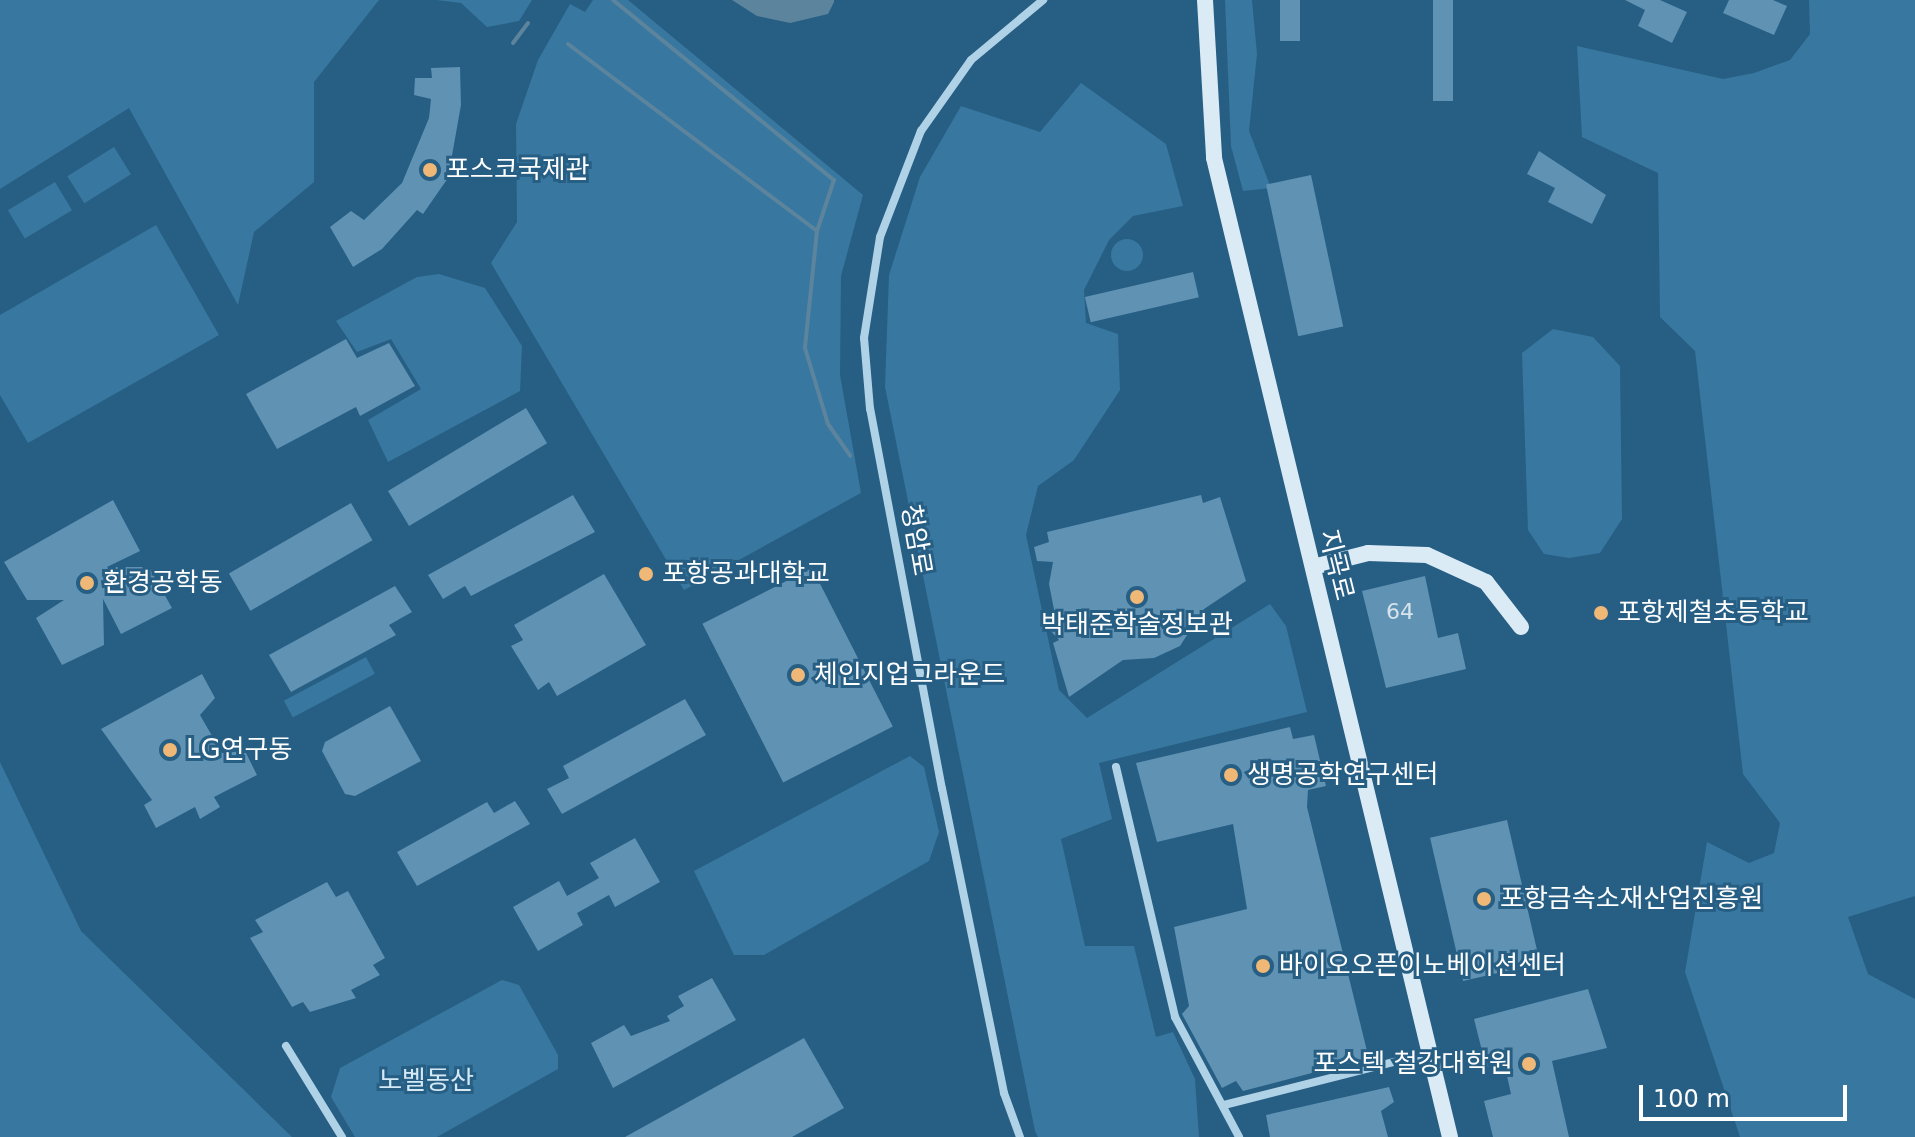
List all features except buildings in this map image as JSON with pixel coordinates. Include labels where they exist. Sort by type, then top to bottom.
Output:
[{"type":"street","name":"청암로","points":[[1020,1137],[1004,1093],[942,789],[864,338],[880,237],[921,131],[971,60],[1043,0]]},
{"type":"street","name":"지곡로","points":[[1205,0],[1214,158],[1450,1137]]},
{"type":"street","points":[[1313,567],[1368,553],[1427,555],[1486,582],[1521,627]]},
{"type":"street","points":[[1116,767],[1175,1017],[1239,1137]]},
{"type":"street","points":[[286,1046],[342,1137]]},
{"type":"street","points":[[1224,1105],[1430,1053]]},
{"type":"green space","points":[[0,0],[379,0],[314,82],[314,182],[254,232],[238,305],[129,108],[0,189]]},
{"type":"green space","points":[[436,0],[532,0],[519,21],[487,27],[461,3]]},
{"type":"green space","points":[[593,0],[628,0],[863,195],[841,276],[840,375],[861,493],[684,590],[491,263],[517,222],[516,124],[538,60],[570,4],[585,12]]},
{"type":"green space","points":[[1225,0],[1252,0],[1257,54],[1249,131],[1271,188],[1243,191],[1231,146]]},
{"type":"green space","points":[[1809,0],[1915,0],[1915,896],[1848,917],[1868,974],[1915,999],[1915,1137],[1740,1137],[1685,972],[1707,842],[1749,863],[1774,853],[1780,823],[1743,774],[1695,351],[1660,317],[1658,173],[1582,137],[1577,46],[1723,79],[1754,73],[1790,60],[1810,34]]},
{"type":"green space","points":[[1081,83],[1166,144],[1183,206],[1133,216],[1109,240],[1084,290],[1086,323],[1118,334],[1120,390],[1074,460],[1038,486],[1026,535],[1059,690],[1087,718],[1270,604],[1286,626],[1307,712],[1099,763],[1112,819],[1061,839],[1085,946],[1134,946],[1156,1037],[1173,1032],[1195,1079],[1199,1137],[1038,1137],[1035,1131],[885,387],[889,275],[920,177],[961,106],[1040,132]]},
{"type":"green space","points":[[114,147],[131,174],[84,203],[67,176]]},
{"type":"green space","points":[[55,182],[72,210],[25,239],[8,210]]},
{"type":"green space","points":[[156,225],[219,335],[28,443],[0,395],[0,315]]},
{"type":"green space","points":[[1127,239],[1138,244],[1143,255],[1138,266],[1127,271],[1116,266],[1111,255],[1116,244]]},
{"type":"green space","points":[[439,274],[485,288],[522,346],[520,391],[388,462],[368,420],[421,389],[391,339],[357,352],[336,321],[417,277]]},
{"type":"green space","points":[[1553,329],[1593,337],[1620,366],[1622,519],[1600,553],[1569,558],[1544,554],[1528,530],[1522,353]]},
{"type":"green space","points":[[366,657],[375,674],[293,717],[284,701]]},
{"type":"green space","points":[[910,756],[924,767],[939,832],[929,861],[764,955],[734,955],[694,871]]},
{"type":"green space","points":[[0,762],[81,931],[292,1137],[0,1137]]},
{"type":"green space","name":"노벨동산","points":[[502,980],[519,985],[558,1055],[558,1069],[437,1137],[355,1137],[331,1097],[340,1068]]},
{"type":"shaded area","points":[[732,0],[834,2],[828,14],[790,23],[757,16]]},
{"type":"waterway","points":[[613,0],[834,180],[817,231],[805,348],[828,424],[850,456]]},
{"type":"waterway","points":[[513,43],[528,23]]},
{"type":"waterway","points":[[568,44],[817,231]]},
{"type":"place","name":"포스코국제관","points":[[430,170]]},
{"type":"place","name":"포항공과대학교","points":[[646,574]]},
{"type":"place","name":"환경공학동","points":[[87,583]]},
{"type":"place","name":"박태준학술정보관","points":[[1137,597]]},
{"type":"place","name":"포항제철초등학교","points":[[1601,613]]},
{"type":"place","name":"체인지업그라운드","points":[[798,675]]},
{"type":"place","name":"LG연구동","points":[[170,750]]},
{"type":"place","name":"생명공학연구센터","points":[[1231,775]]},
{"type":"place","name":"포항금속소재산업진흥원","points":[[1484,899]]},
{"type":"place","name":"바이오오픈이노베이션센터","points":[[1263,966]]},
{"type":"place","name":"포스텍 철강대학원","points":[[1529,1064]]}]
